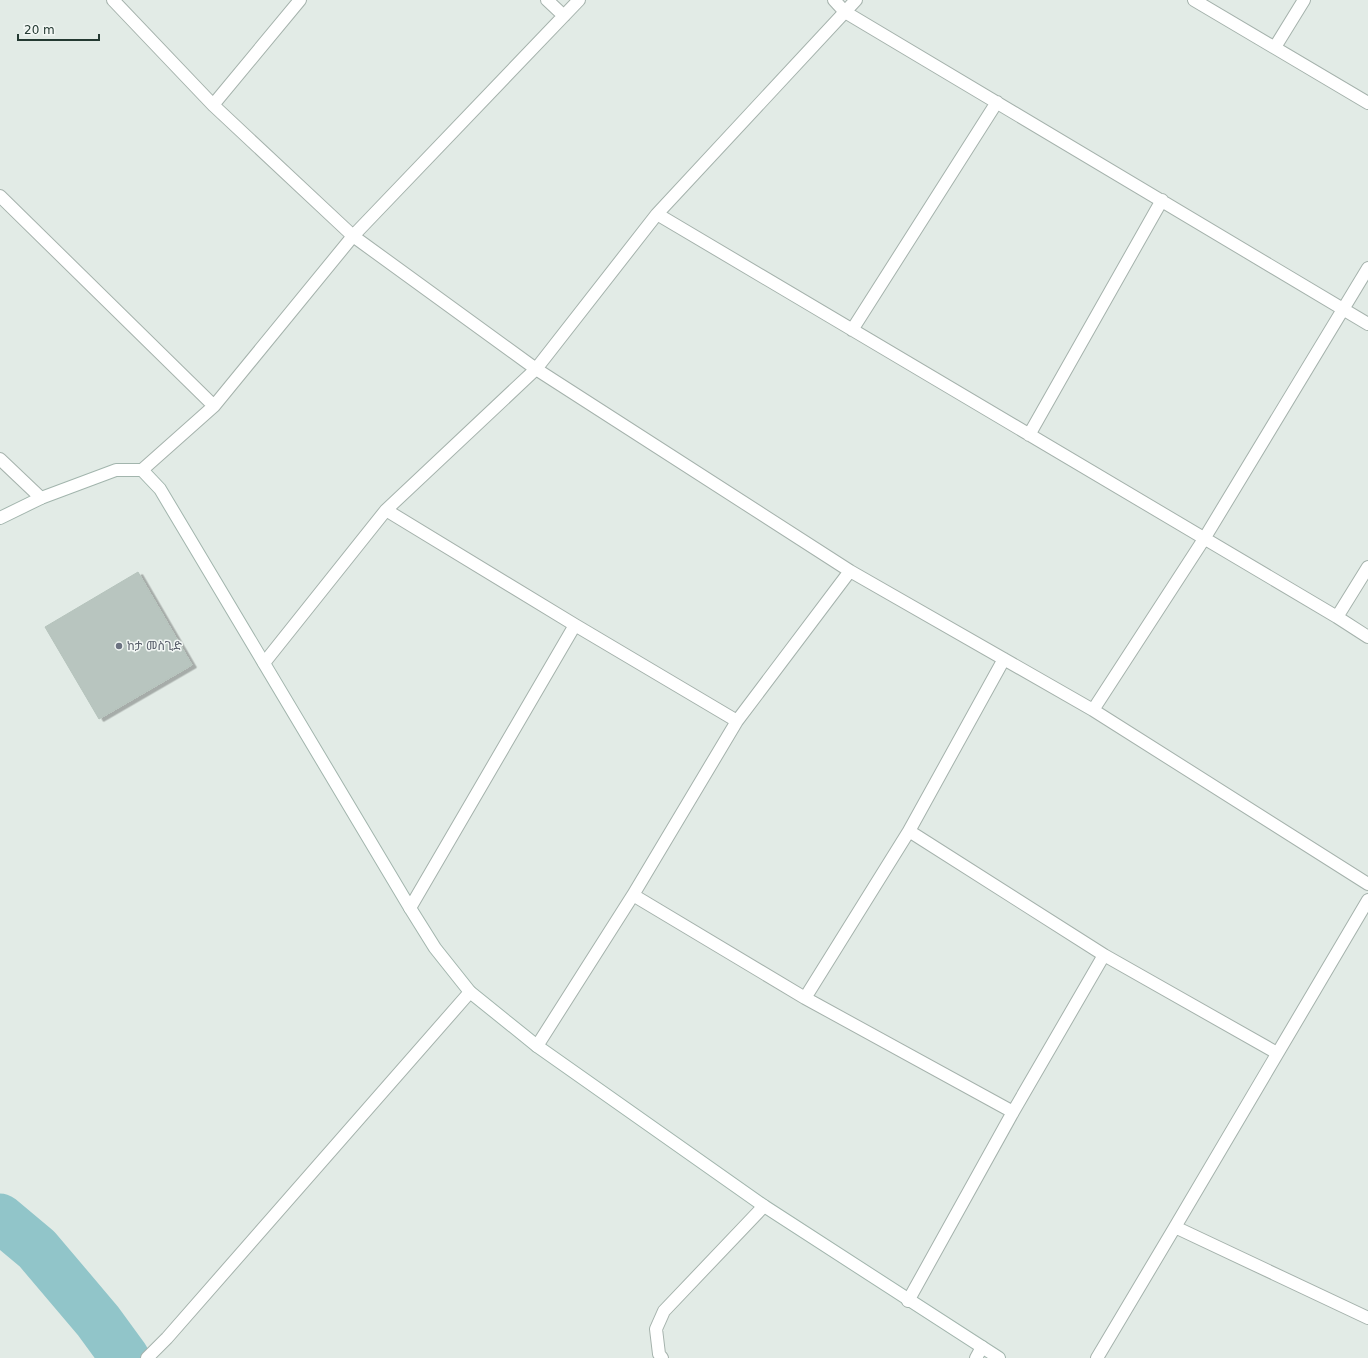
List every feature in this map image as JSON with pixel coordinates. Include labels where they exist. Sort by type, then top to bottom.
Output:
[{"type":"street","points":[[113,0],[213,105],[353,236],[536,369],[850,572],[1092,710],[1368,884]]},
{"type":"street","points":[[213,105],[300,0]]},
{"type":"street","points":[[547,0],[564,16]]},
{"type":"street","points":[[0,518],[41,498],[116,470],[142,470],[214,406],[353,236],[579,0]]},
{"type":"street","points":[[834,0],[845,12],[1368,324]]},
{"type":"street","points":[[264,663],[386,510],[536,369],[657,214],[856,0]]},
{"type":"street","points":[[1194,0],[1368,103]]},
{"type":"street","points":[[1275,47],[1304,0]]},
{"type":"street","points":[[852,330],[997,102]]},
{"type":"street","points":[[0,196],[214,406]]},
{"type":"street","points":[[1029,435],[1162,200]]},
{"type":"street","points":[[657,214],[1337,617],[1368,637]]},
{"type":"street","points":[[1092,710],[1204,539],[1368,268]]},
{"type":"street","points":[[0,459],[41,498]]},
{"type":"street","points":[[142,470],[160,489],[435,948],[470,992],[537,1046],[764,1206],[908,1301],[999,1358]]},
{"type":"street","points":[[386,510],[737,721]]},
{"type":"street","points":[[1337,617],[1368,567]]},
{"type":"street","points":[[537,1046],[633,895],[737,721],[850,572]]},
{"type":"street","points":[[410,908],[575,625]]},
{"type":"street","points":[[805,998],[909,831],[1004,659]]},
{"type":"street","points":[[909,831],[1104,955],[1277,1054]]},
{"type":"street","points":[[633,895],[805,998],[1013,1112]]},
{"type":"street","points":[[1097,1358],[1368,900]]},
{"type":"street","points":[[908,1301],[1013,1112],[1104,955]]},
{"type":"street","points":[[148,1358],[168,1338],[470,992]]},
{"type":"street","points":[[662,1358],[659,1354],[656,1329],[664,1311],[764,1206]]},
{"type":"street","points":[[1175,1227],[1368,1318]]},
{"type":"street","points":[[976,1358],[982,1347]]},
{"type":"building","name":"ከታ መስጊድ","points":[[138,572],[192,665],[99,719],[45,627]]},
{"type":"waterway","points":[[0,1218],[37,1249],[98,1321],[125,1358]]},
{"type":"place","name":"ከታ መስጊድ","points":[[119,646]]}]
